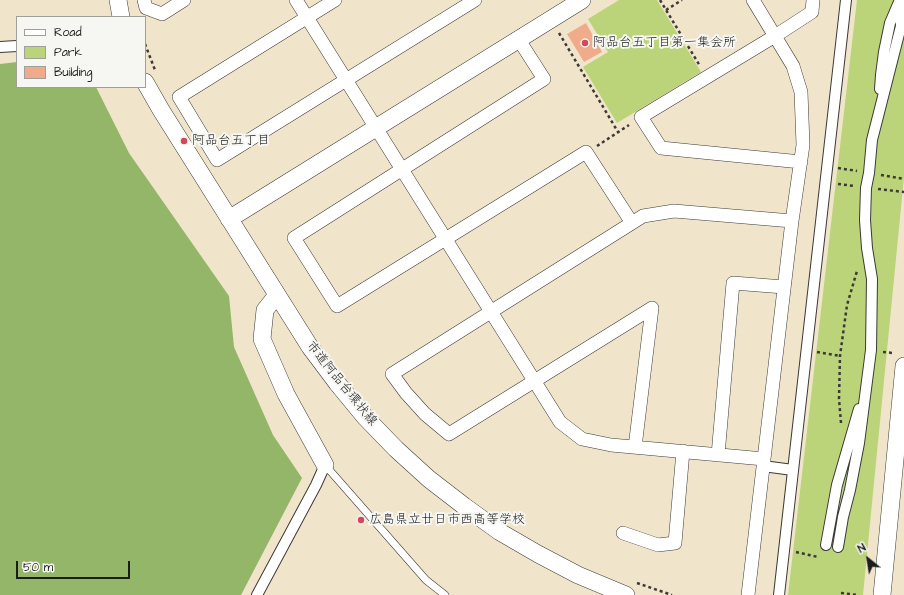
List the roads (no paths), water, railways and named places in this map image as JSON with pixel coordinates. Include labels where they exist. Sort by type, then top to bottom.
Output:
[{"type":"street","points":[[118,0],[121,16]]},
{"type":"street","points":[[144,0],[146,8],[162,14],[184,0]]},
{"type":"street","points":[[296,0],[560,422],[582,439],[611,445],[718,455],[764,462],[793,470]]},
{"type":"street","points":[[335,0],[179,97],[217,160],[475,0]]},
{"type":"street","points":[[229,219],[582,0]]},
{"type":"street","points":[[748,595],[792,221],[803,145],[801,92],[793,66],[753,0]]},
{"type":"street","points":[[801,162],[661,148],[641,117],[812,12],[813,0]]},
{"type":"street","points":[[779,595],[846,0]]},
{"type":"street","points":[[838,547],[843,517],[860,443],[871,350],[872,278],[867,248],[865,220],[866,188],[872,140],[901,26],[900,0]]},
{"type":"street","points":[[519,40],[544,79],[294,238],[337,306],[586,152],[632,223]]},
{"type":"street","points":[[0,47],[16,46]]},
{"type":"street","name":"市道阿品台環状線","points":[[150,77],[161,110],[276,295],[310,347],[365,417],[391,444],[429,479],[500,532],[578,575],[629,588]]},
{"type":"street","points":[[635,447],[652,308],[449,434],[425,414],[406,393],[392,374],[643,216],[674,211],[792,221]]},
{"type":"street","points":[[718,455],[733,283],[784,288]]},
{"type":"street","points":[[257,595],[316,485],[325,465],[286,394],[262,339],[265,310],[276,295]]},
{"type":"street","points":[[882,595],[904,366]]},
{"type":"street","points":[[826,545],[837,486],[868,377]]},
{"type":"street","points":[[623,533],[658,545],[675,543],[682,452]]},
{"type":"lane","points":[[325,465],[426,580],[445,595]]},
{"type":"place","name":"阿品台五丁目第一集会所","points":[[585,43]]},
{"type":"place","name":"阿品台五丁目","points":[[184,141]]},
{"type":"place","name":"広島県立廿日市西高等学校","points":[[361,520]]}]
